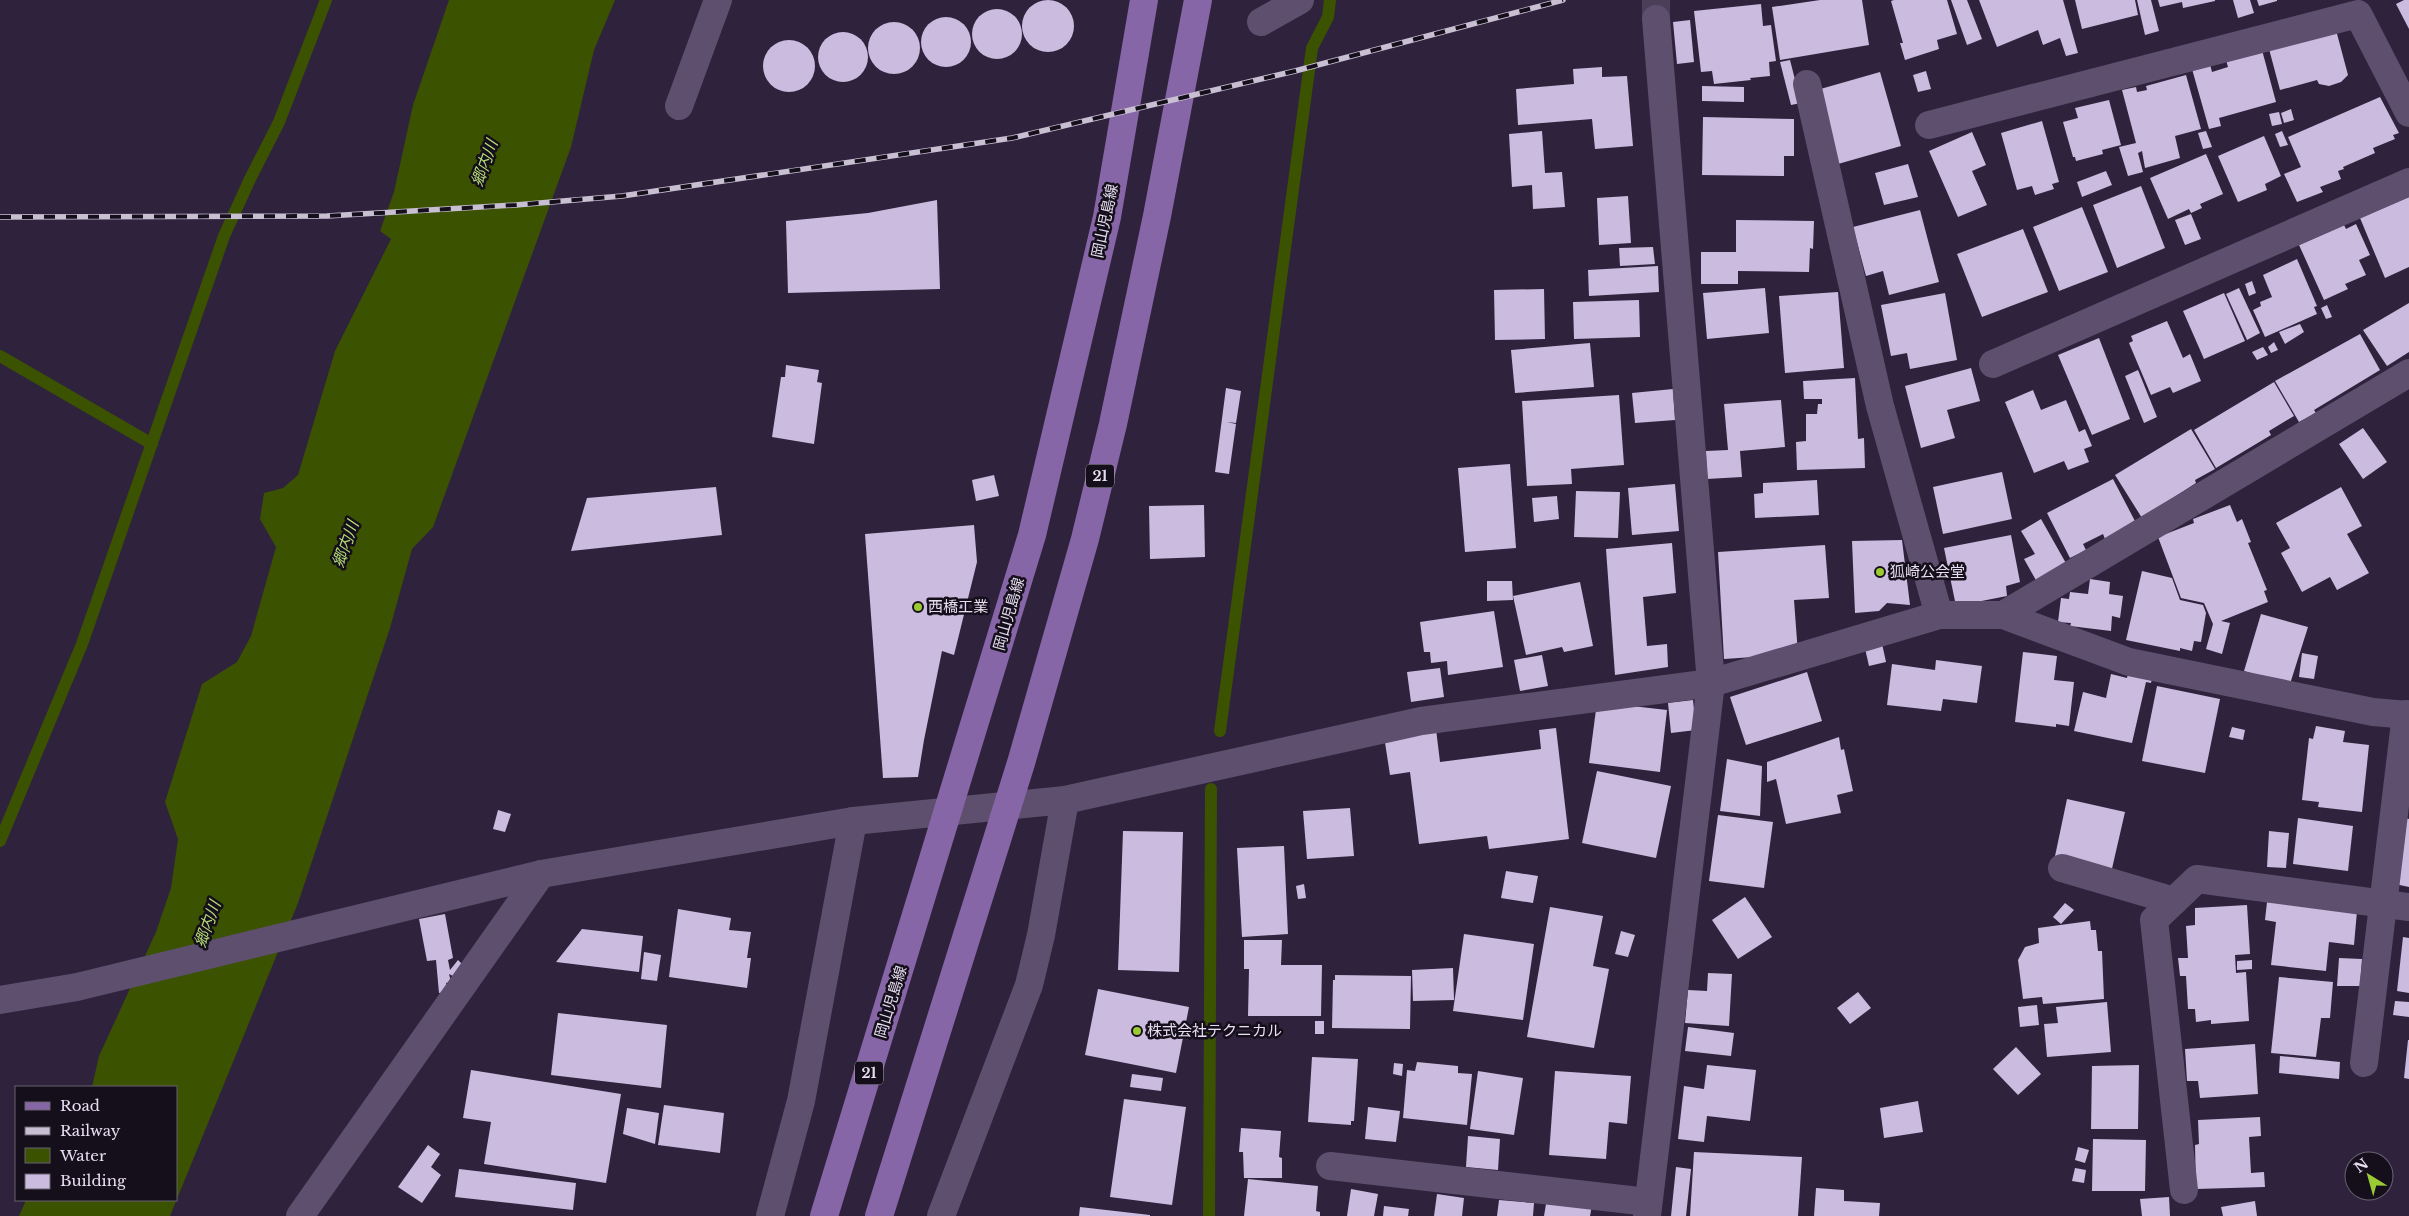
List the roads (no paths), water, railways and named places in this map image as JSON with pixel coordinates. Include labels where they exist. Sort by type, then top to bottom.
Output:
[{"type":"main road","name":"岡山児島線","points":[[824,1216],[914,929],[1032,535],[1107,217],[1144,0]]},
{"type":"main road","name":"21","points":[[879,1216],[965,943],[1048,669],[1085,539],[1111,433],[1157,216],[1198,0]]},
{"type":"street","points":[[679,106],[718,0]]},
{"type":"street","points":[[1261,22],[1300,0]]},
{"type":"street","points":[[1929,125],[2358,14],[2409,113]]},
{"type":"street","points":[[1330,1166],[1648,1209],[1711,683],[1656,18]]},
{"type":"street","points":[[1807,84],[1880,406],[1939,616]]},
{"type":"street","points":[[1993,364],[2409,182]]},
{"type":"street","points":[[2003,615],[2409,372]]},
{"type":"street","points":[[0,1000],[77,987],[541,874],[853,821],[1064,800],[1420,721],[1711,683],[1939,616],[2003,615],[2129,662],[2373,712],[2408,714],[2396,905],[2364,1063]]},
{"type":"street","points":[[941,1216],[1029,985],[1041,936],[1064,800]]},
{"type":"street","points":[[770,1216],[801,1101],[853,821]]},
{"type":"street","points":[[2062,868],[2174,901]]},
{"type":"street","points":[[300,1216],[541,874]]},
{"type":"street","points":[[2184,1190],[2154,920],[2196,879],[2396,905]]},
{"type":"water","name":"郷内川","points":[[449,0],[615,0],[594,50],[571,147],[433,527],[412,549],[390,628],[298,903],[178,1196],[178,1086],[92,1086],[99,1056],[156,932],[171,888],[178,839],[165,802],[202,684],[237,662],[251,636],[276,547],[260,519],[264,493],[283,488],[298,475],[335,351],[391,239],[380,231],[394,192],[413,105]]},
{"type":"water","points":[[26,1201],[176,1201],[170,1216],[19,1216]]},
{"type":"waterway","points":[[0,841],[82,644],[224,236],[279,122],[326,0]]},
{"type":"waterway","points":[[1220,731],[1312,48],[1328,17],[1330,0]]},
{"type":"waterway","points":[[0,356],[152,444]]},
{"type":"waterway","points":[[1209,1216],[1211,789]]},
{"type":"tunnel","points":[[1656,0],[1656,19]]},
{"type":"railway","points":[[0,217],[327,216],[516,205],[622,196],[1012,138],[1295,71],[1563,0]]},
{"type":"place","name":"狐崎公会堂","points":[[1880,572]]},
{"type":"place","name":"西橋工業","points":[[918,607]]},
{"type":"place","name":"株式会社テクニカル","points":[[1137,1031]]}]
